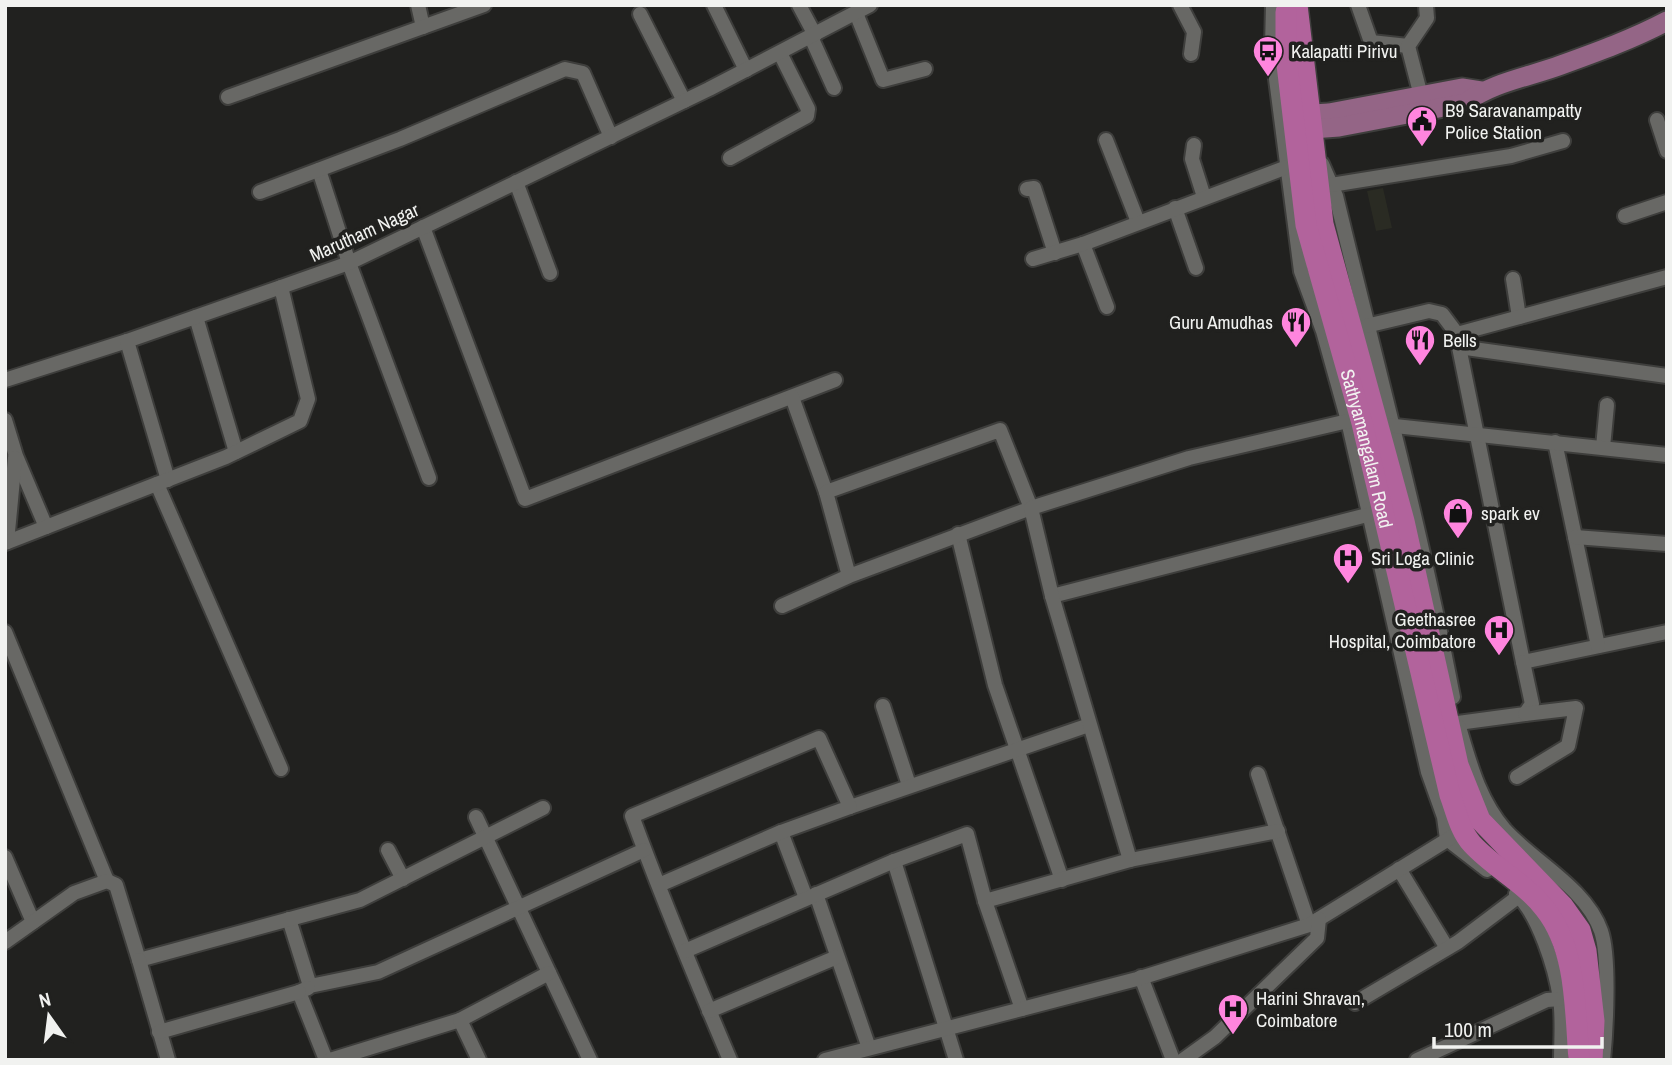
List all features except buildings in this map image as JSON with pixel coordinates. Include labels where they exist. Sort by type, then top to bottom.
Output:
[{"type":"highway","name":"Sathyamangalam Road","points":[[1286,5],[1304,127],[1306,225],[1370,424],[1450,795],[1471,842],[1538,901],[1558,933],[1574,991],[1579,1060]]},
{"type":"highway","points":[[1297,5],[1304,127]]},
{"type":"highway","points":[[1464,830],[1563,906],[1580,930],[1586,951],[1594,1021],[1591,1060]]},
{"type":"main road","points":[[1304,127],[1465,103],[1481,91],[1560,66],[1642,34],[1667,21]]},
{"type":"main road","points":[[1304,127],[1421,96],[1462,88],[1481,91]]},
{"type":"street","points":[[418,5],[423,27]]},
{"type":"street","points":[[228,97],[484,5]]},
{"type":"street","points":[[714,5],[746,70]]},
{"type":"street","points":[[799,5],[834,88]]},
{"type":"street","name":"Marutham Nagar","points":[[5,380],[127,341],[349,263],[684,101],[870,5]]},
{"type":"street","points":[[1180,5],[1194,32],[1191,54]]},
{"type":"street","points":[[1273,5],[1272,48],[1301,271],[1323,331],[1418,522],[1458,723],[1479,789],[1494,815],[1527,852],[1579,897],[1601,932],[1605,992],[1603,1060]]},
{"type":"street","points":[[1358,5],[1371,41],[1408,46]]},
{"type":"street","points":[[1421,96],[1408,46],[1427,18],[1426,5]]},
{"type":"street","points":[[856,13],[883,80],[925,69]]},
{"type":"street","points":[[640,14],[684,101]]},
{"type":"street","points":[[730,158],[807,116],[807,109],[780,53]]},
{"type":"street","points":[[260,192],[565,69],[583,74],[611,137]]},
{"type":"street","points":[[1657,120],[1667,151]]},
{"type":"street","points":[[1304,127],[1331,185],[1366,326],[1371,514],[1428,772],[1444,817],[1464,830],[1518,896],[1528,903],[1542,938],[1560,999],[1561,1060]]},
{"type":"street","points":[[1106,140],[1138,222]]},
{"type":"street","points":[[1331,185],[1511,156],[1563,141]]},
{"type":"street","points":[[1194,145],[1192,159],[1204,197]]},
{"type":"street","points":[[1032,259],[1083,244],[1287,166]]},
{"type":"street","points":[[319,170],[349,263],[429,478]]},
{"type":"street","points":[[516,182],[550,273]]},
{"type":"street","points":[[1027,189],[1034,188],[1055,253]]},
{"type":"street","points":[[1625,216],[1667,202]]},
{"type":"street","points":[[1175,208],[1196,268]]},
{"type":"street","points":[[423,227],[525,499],[835,380]]},
{"type":"street","points":[[1083,244],[1107,307]]},
{"type":"street","points":[[1458,341],[1519,317],[1667,276]]},
{"type":"street","points":[[1513,279],[1519,317]]},
{"type":"street","points":[[16,456],[6,542],[236,452],[300,421],[308,400],[281,287]]},
{"type":"street","points":[[1366,326],[1429,311],[1442,314],[1458,341],[1532,704],[1525,714]]},
{"type":"street","points":[[196,317],[236,452]]},
{"type":"street","points":[[127,341],[162,482],[281,769]]},
{"type":"street","points":[[1458,341],[1667,376]]},
{"type":"street","points":[[792,397],[826,492],[849,576]]},
{"type":"street","points":[[1603,447],[1607,405]]},
{"type":"street","points":[[5,421],[16,456],[46,527]]},
{"type":"street","points":[[782,606],[849,576],[958,534],[1189,458],[1370,424],[1667,455]]},
{"type":"street","points":[[826,492],[1000,430],[1031,508],[1052,596],[1130,860]]},
{"type":"street","points":[[1555,442],[1598,646]]},
{"type":"street","points":[[1052,596],[1371,514]]},
{"type":"street","points":[[958,534],[995,685],[1062,880]]},
{"type":"street","points":[[1575,537],[1667,544]]},
{"type":"street","points":[[5,632],[107,881]]},
{"type":"street","points":[[1523,662],[1667,632]]},
{"type":"street","points":[[884,706],[909,785]]},
{"type":"street","points":[[1458,723],[1576,708],[1568,746],[1517,777]]},
{"type":"street","points":[[659,885],[781,832],[909,785],[1089,725]]},
{"type":"street","points":[[730,1060],[632,816],[819,738],[850,807]]},
{"type":"street","points":[[1183,1060],[1214,1037],[1317,938],[1314,922],[1258,774]]},
{"type":"street","points":[[139,960],[360,900],[543,808]]},
{"type":"street","points":[[476,817],[590,1060]]},
{"type":"street","points":[[825,1060],[1141,977],[1314,922],[1464,830]]},
{"type":"street","points":[[985,901],[1130,860],[1278,831]]},
{"type":"street","points":[[781,832],[837,957],[869,1048]]},
{"type":"street","points":[[685,950],[894,861],[967,834],[985,901],[1022,1009]]},
{"type":"street","points":[[388,850],[403,879]]},
{"type":"street","points":[[159,1032],[305,989],[378,972],[644,850]]},
{"type":"street","points":[[5,857],[33,922]]},
{"type":"street","points":[[894,861],[956,1060]]},
{"type":"street","points":[[1399,869],[1447,948]]},
{"type":"street","points":[[5,943],[74,893],[107,881],[117,885],[168,1060]]},
{"type":"street","points":[[1354,1003],[1447,948],[1518,896]]},
{"type":"street","points":[[289,919],[305,989],[328,1060],[460,1020],[550,974]]},
{"type":"street","points":[[709,1011],[837,957]]},
{"type":"street","points":[[1141,977],[1173,1060]]},
{"type":"street","points":[[1417,1060],[1547,1000],[1560,999]]},
{"type":"street","points":[[460,1020],[479,1060]]},
{"type":"shaded area","points":[[1383,188],[1392,228],[1376,231],[1367,191]]},
{"type":"place","name":"Kalapatti Pirivu","points":[[1268,78]]},
{"type":"place","name":"B9 Saravanampatty Police Station","points":[[1422,148]]},
{"type":"place","name":"Guru Amudhas","points":[[1296,349]]},
{"type":"place","name":"Bells","points":[[1420,367]]},
{"type":"place","name":"spark ev","points":[[1458,540]]},
{"type":"place","name":"Sri Loga Clinic","points":[[1348,585]]},
{"type":"place","name":"Geethasree Hospital, Coimbatore","points":[[1499,657]]},
{"type":"place","name":"Harini Shravan, Coimbatore","points":[[1233,1036]]}]
